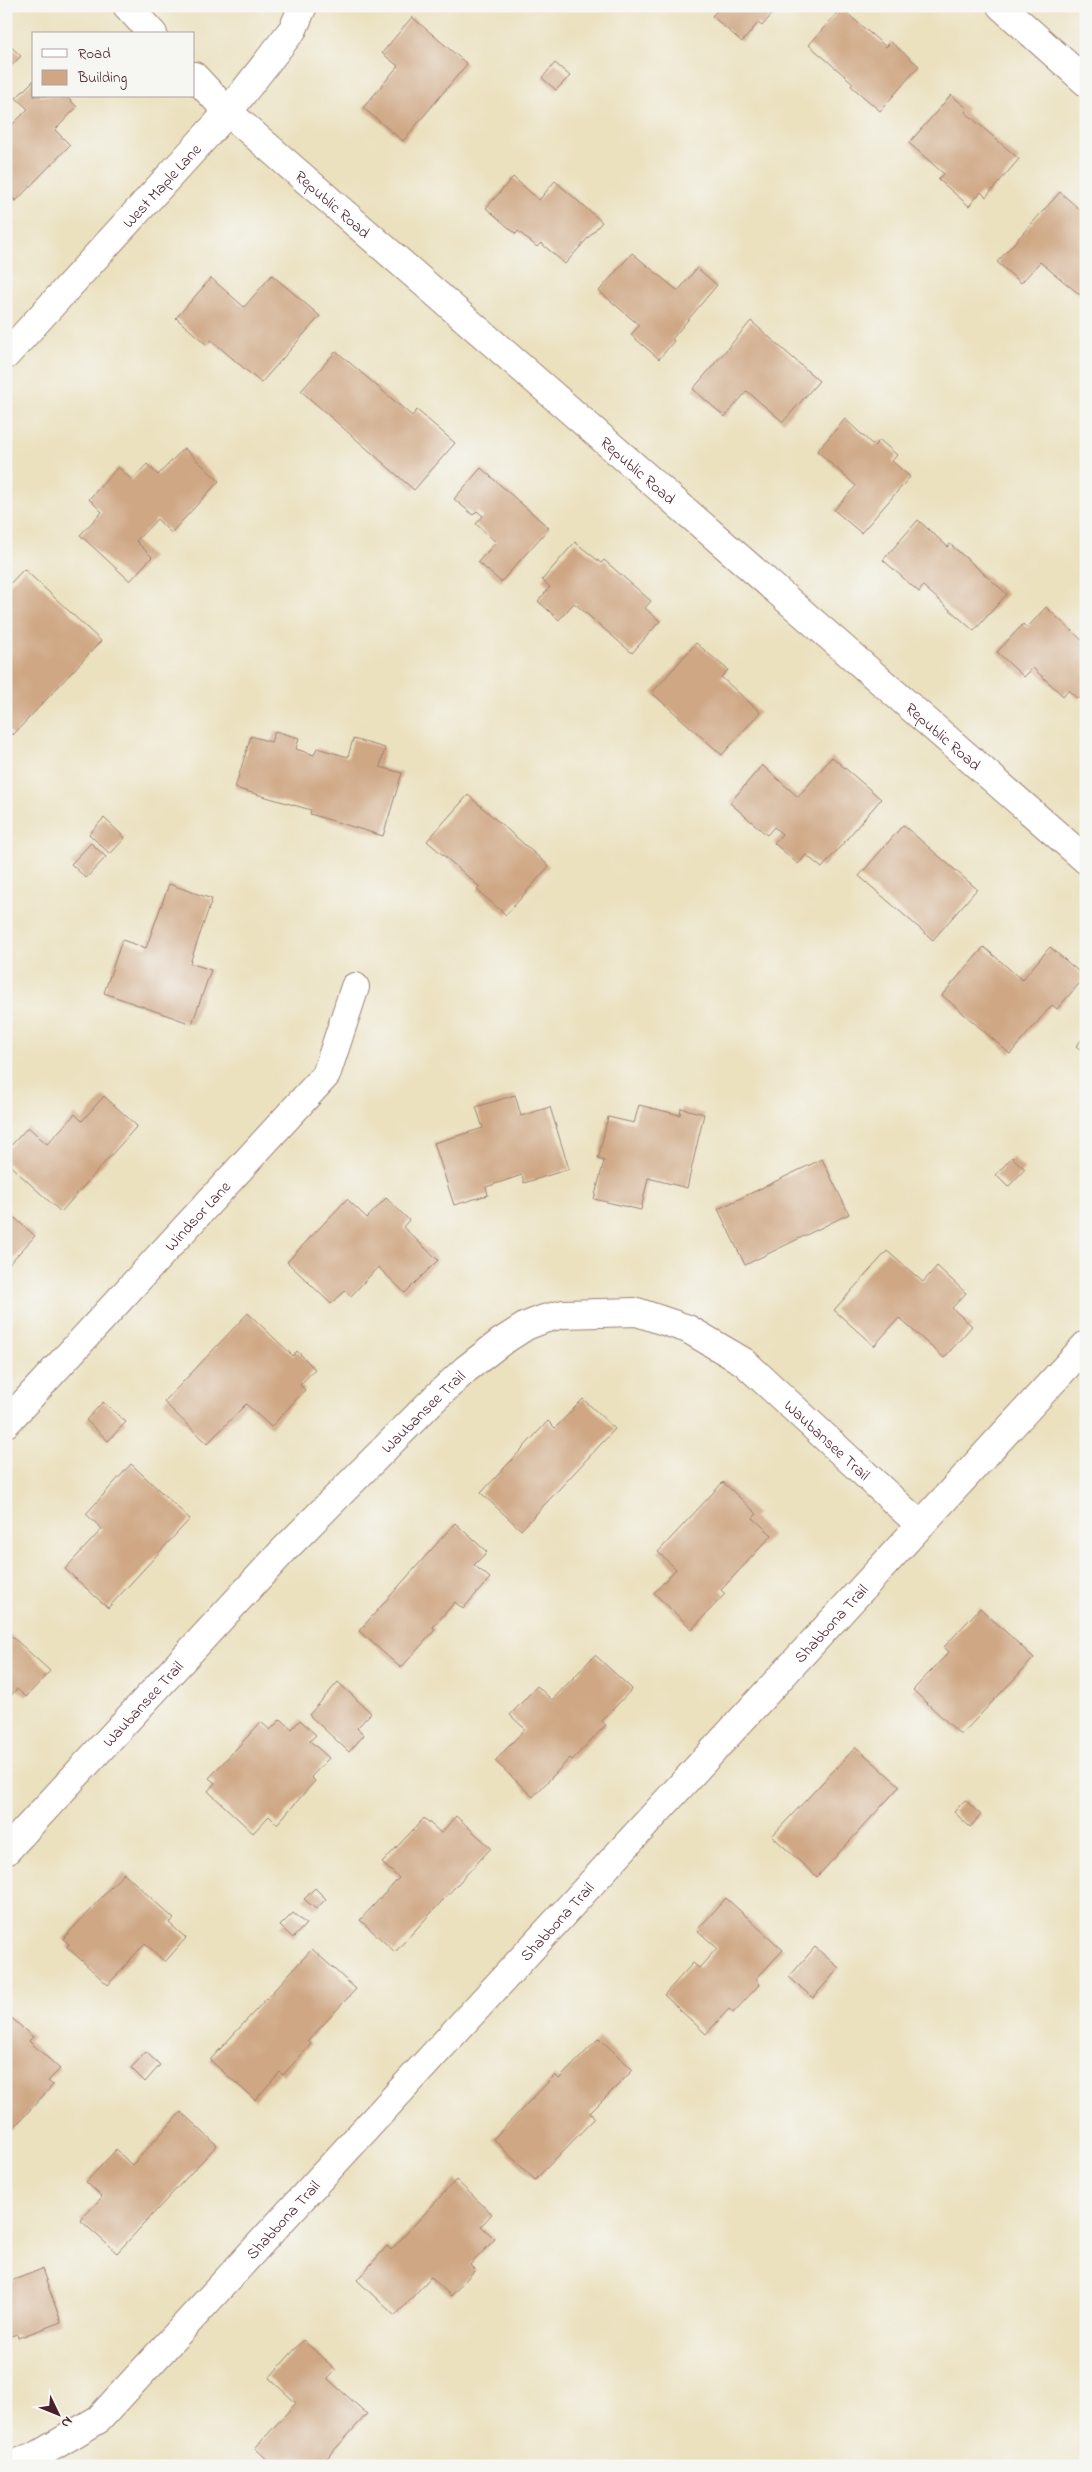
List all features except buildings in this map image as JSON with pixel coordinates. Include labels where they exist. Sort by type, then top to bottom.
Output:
[{"type":"street","points":[[127,6],[151,32]]},
{"type":"street","name":"West Maple Lane","points":[[6,355],[228,112],[293,29],[303,6]]},
{"type":"street","points":[[1001,6],[1086,82]]},
{"type":"street","name":"Republic Road","points":[[195,77],[228,112],[1086,860]]},
{"type":"street","name":"Windsor Lane","points":[[6,1423],[326,1075],[355,987]]},
{"type":"street","name":"Waubansee Trail","points":[[6,1851],[282,1552],[434,1399],[466,1369],[501,1342],[526,1326],[544,1319],[573,1313],[637,1312],[688,1329],[744,1362],[920,1526]]},
{"type":"street","name":"Shabbona Trail","points":[[6,2466],[35,2457],[99,2419],[1086,1345]]}]
